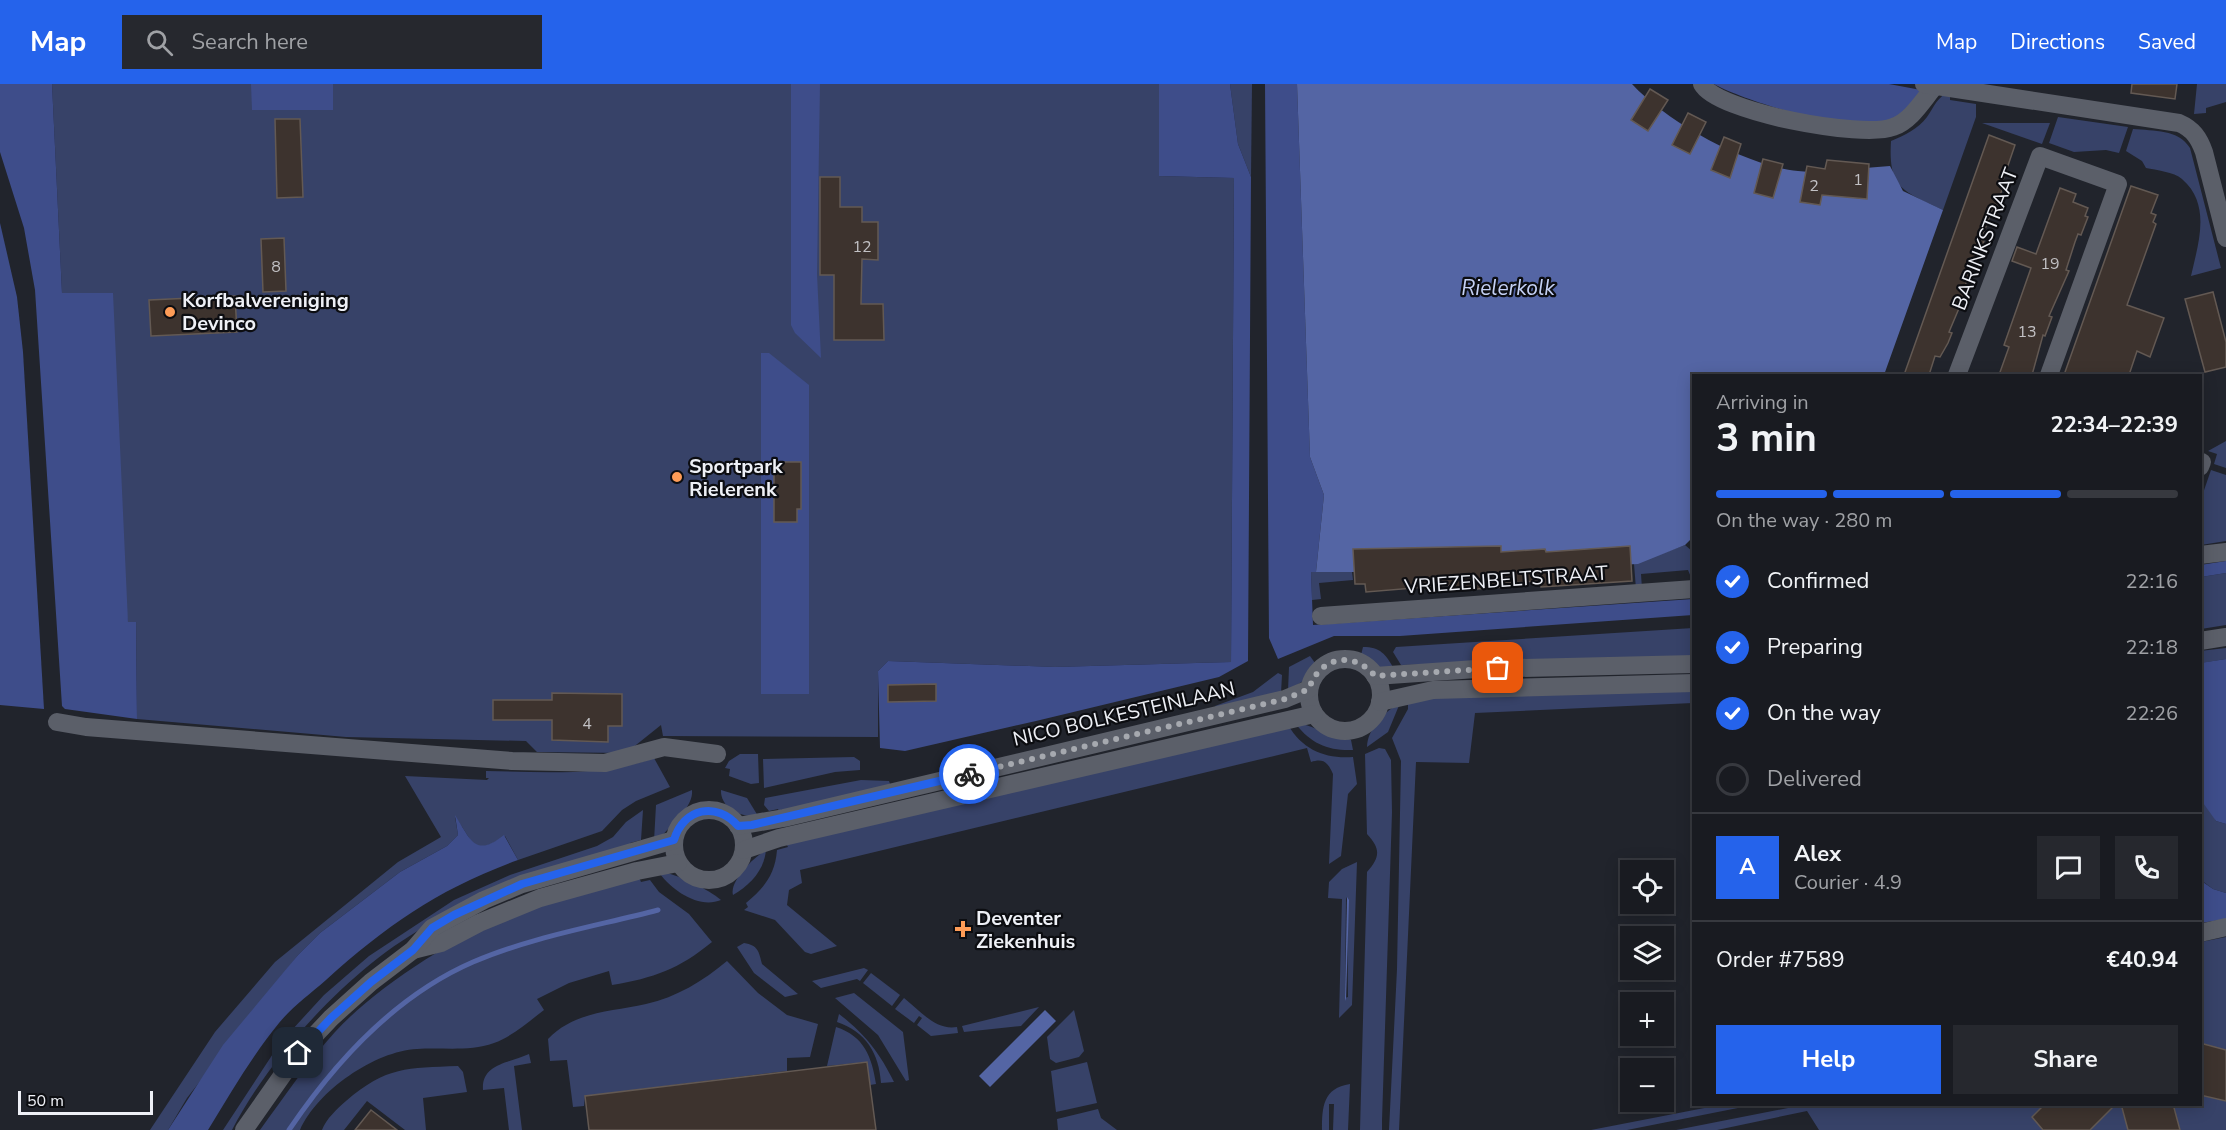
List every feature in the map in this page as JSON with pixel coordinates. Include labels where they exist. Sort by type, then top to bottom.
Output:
[{"type":"street","points":[[1702,84],[1711,95],[1732,105],[1832,128],[1876,132],[1902,123],[1929,85],[1963,87],[2179,123],[2189,128],[2199,140],[2204,152],[2226,238]]},
{"type":"street","name":"BARINKSTRAAT","points":[[1957,374],[2040,156],[2118,184],[2049,374]]},
{"type":"street","points":[[2202,555],[2226,552]]},
{"type":"street","name":"VRIEZENBELTSTRAAT","points":[[1321,616],[1692,589]]},
{"type":"street","points":[[2202,640],[2226,637]]},
{"type":"street","points":[[1337,659],[1359,662],[1375,676],[1379,684],[1380,702],[1372,718],[1358,728],[1348,730],[1329,727],[1314,714],[1309,689],[1319,670],[1337,659]]},
{"type":"street","points":[[1375,676],[1476,669],[1692,664]]},
{"type":"street","points":[[1380,702],[1432,690],[1692,683]]},
{"type":"street","name":"NICO BOLKESTEINLAAN","points":[[738,826],[796,815],[1250,707],[1309,689]]},
{"type":"street","name":"NICO BOLKESTEINLAAN","points":[[744,850],[779,838],[1314,714]]},
{"type":"street","points":[[57,722],[512,761],[605,763],[664,747],[717,754]]},
{"type":"street","points":[[716,810],[732,819],[738,826],[744,842],[744,850],[734,870],[714,880],[690,875],[678,863],[674,840],[682,822],[698,812],[716,810]]},
{"type":"street","points":[[244,1130],[286,1069],[331,1018],[371,982],[413,950],[432,928],[484,900],[522,884],[674,840]]},
{"type":"street","points":[[413,950],[441,943],[478,923],[540,898],[637,871],[678,863]]},
{"type":"street","points":[[2203,938],[2226,927]]},
{"type":"shaded area","points":[[0,84],[52,84],[62,293],[113,293],[128,622],[136,622],[137,719],[65,709],[62,706],[35,290],[24,228],[0,152]]},
{"type":"shaded area","name":"Sportpark Rielerenk","points":[[52,84],[1159,84],[1159,176],[1234,178],[1231,662],[1055,667],[888,661],[878,671],[878,737],[663,736],[661,725],[626,753],[537,752],[526,741],[346,737],[137,719],[136,622],[128,622],[62,293]]},
{"type":"shaded area","points":[[251,84],[333,84],[333,110],[252,110]]},
{"type":"shaded area","points":[[791,84],[820,84],[817,274],[821,358],[795,333],[791,325]]},
{"type":"shaded area","points":[[1159,84],[1230,84],[1238,144],[1251,177],[1248,661],[1219,677],[1036,721],[905,751],[880,748],[878,671],[888,661],[1055,667],[1231,662],[1234,178],[1159,176]]},
{"type":"shaded area","points":[[1230,84],[1252,84],[1251,177],[1238,144]]},
{"type":"shaded area","points":[[1265,84],[1297,84],[1310,457],[1324,495],[1316,572],[1311,572],[1313,625],[1692,599],[1692,615],[1400,636],[1334,636],[1278,659],[1269,638]]},
{"type":"shaded area","points":[[1714,84],[1889,84],[1921,90],[1897,119],[1886,125],[1872,127],[1800,115],[1748,99]]},
{"type":"shaded area","points":[[2197,84],[2226,84],[2226,102],[2206,108],[2206,113],[2194,114]]},
{"type":"shaded area","points":[[1945,94],[1950,95],[1950,100],[1976,104],[1976,117],[1943,210],[1901,187],[1892,170],[1891,141],[1920,125]]},
{"type":"shaded area","points":[[2058,117],[2128,127],[2119,153],[2106,150],[2074,152],[2049,143]]},
{"type":"shaded area","points":[[1982,123],[2050,123],[2042,144]]},
{"type":"shaded area","points":[[2133,129],[2172,134],[2179,137],[2190,148],[2221,268],[2191,276],[2199,238],[2200,213],[2197,201],[2191,189],[2182,179],[2146,168],[2142,161],[2126,151]]},
{"type":"shaded area","points":[[0,223],[17,297],[23,352],[44,709],[0,705]]},
{"type":"shaded area","points":[[761,353],[769,353],[809,385],[809,694],[761,694]]},
{"type":"shaded area","points":[[2226,441],[2226,468],[2214,464],[2217,454],[2208,451]]},
{"type":"shaded area","points":[[2211,470],[2226,475],[2226,541],[2202,545],[2202,496]]},
{"type":"shaded area","points":[[1685,545],[1692,551],[1692,580],[1688,570],[1641,574],[1642,589],[1636,589],[1634,564]]},
{"type":"shaded area","points":[[2226,561],[2226,573],[2202,577],[2202,565]]},
{"type":"shaded area","points":[[1311,572],[1352,572],[1353,580],[1319,583],[1321,599],[1312,600]]},
{"type":"shaded area","points":[[2226,573],[2226,625],[2202,629],[2202,577]]},
{"type":"shaded area","points":[[1692,628],[1692,659],[1401,665],[1393,652],[1396,647]]},
{"type":"shaded area","points":[[1363,647],[1374,648],[1382,652],[1394,669],[1380,667],[1361,655]]},
{"type":"shaded area","points":[[2226,648],[2226,659],[2202,663],[2202,651]]},
{"type":"shaded area","points":[[1310,656],[1315,663],[1303,681],[1288,691],[1289,667]]},
{"type":"shaded area","points":[[2226,659],[2226,824],[2216,821],[2202,801],[2202,663]]},
{"type":"shaded area","points":[[1278,673],[1282,675],[1281,693],[1217,710],[1215,706],[1253,692]]},
{"type":"shaded area","points":[[1692,689],[1692,703],[1475,713],[1469,763],[1416,762],[1399,1130],[1389,1130],[1397,969],[1401,761],[1392,738],[1408,709],[1408,701],[1431,696]]},
{"type":"shaded area","points":[[1400,703],[1388,732],[1367,747],[1373,727]]},
{"type":"shaded area","points":[[1296,724],[1307,725],[1333,736],[1351,740],[1353,750],[1321,745],[1308,737]]},
{"type":"shaded area","points":[[1288,725],[1301,741],[1316,751],[1333,756],[1353,757],[1357,784],[1348,794],[1341,856],[1329,864],[1333,774],[1325,762],[1319,760],[1311,762],[1307,748],[800,870],[802,883],[789,890],[787,905],[837,946],[811,954],[805,952],[775,920],[744,910],[748,907],[746,903],[768,880],[774,867],[777,850],[788,847],[786,843]]},
{"type":"shaded area","points":[[1379,748],[1385,749],[1391,760],[1392,812],[1382,1130],[1360,1130],[1367,872],[1377,853],[1375,844],[1367,834],[1365,754]]},
{"type":"shaded area","points":[[740,754],[758,754],[759,783],[751,784],[729,776],[730,769],[725,768],[729,761]]},
{"type":"shaded area","points":[[854,757],[860,761],[860,770],[835,772],[764,788],[763,759]]},
{"type":"shaded area","points":[[654,758],[670,787],[636,801],[622,810],[602,831],[518,860],[505,836],[494,843],[480,846],[471,840],[455,817],[458,835],[447,846],[400,872],[320,933],[298,955],[187,1098],[168,1130],[150,1130],[215,1032],[275,962],[398,862],[441,837],[405,776],[487,780],[489,778],[486,778],[486,771],[592,771]]},
{"type":"shaded area","points":[[861,780],[889,781],[891,787],[780,814],[778,809],[769,811],[764,805],[765,798]]},
{"type":"shaded area","points":[[692,790],[692,796],[685,809],[660,838],[654,841],[656,805]]},
{"type":"shaded area","points":[[721,790],[747,798],[758,816],[745,815],[728,807]]},
{"type":"shaded area","points":[[2202,792],[2216,821],[2226,824],[2226,893],[2213,889],[2202,881]]},
{"type":"shaded area","points":[[643,810],[641,840],[630,843],[632,848],[447,916],[403,940],[374,962],[318,1013],[269,1071],[232,1130],[223,1130],[280,1043],[324,995],[369,956],[454,900],[510,875],[597,846],[613,837],[626,822]]},
{"type":"shaded area","points":[[455,815],[475,843],[486,845],[504,835],[518,860],[463,883],[393,925],[295,1006],[279,1023],[250,1062],[208,1130],[168,1130],[223,1045],[298,955],[320,933],[400,872],[447,846],[458,835]]},
{"type":"shaded area","points":[[766,850],[765,858],[755,877],[733,895],[733,889],[739,876],[755,858]]},
{"type":"shaded area","points":[[1357,862],[1352,1005],[1339,1018],[1342,899],[1328,898],[1329,882],[1342,869]],"holes":[[[1347,897],[1348,997],[1345,998]]]},
{"type":"shaded area","points":[[664,872],[694,883],[721,900],[704,902],[687,897],[665,880],[660,874]]},
{"type":"shaded area","points":[[639,877],[641,882],[650,880],[659,892],[689,914],[712,942],[677,966],[641,979],[612,985],[609,971],[569,983],[537,999],[544,1010],[514,1033],[494,1043],[465,1048],[401,1051],[383,1057],[366,1065],[333,1088],[308,1115],[300,1130],[260,1130],[305,1068],[335,1032],[374,996],[422,962],[473,933],[521,911]]},
{"type":"shaded area","points":[[2202,881],[2213,889],[2226,893],[2226,919],[2202,923]]},
{"type":"shaded area","points":[[2226,937],[2226,1130],[1819,1130],[1807,1111],[1717,1130],[1676,1130],[1798,1106],[2202,1106],[2202,942]]},
{"type":"shaded area","points":[[744,943],[755,947],[762,964],[798,994],[785,997],[754,973],[737,947]]},
{"type":"shaded area","points":[[727,961],[758,993],[787,1015],[818,1024],[810,1057],[787,1058],[787,1071],[585,1096],[584,1106],[573,1107],[567,1060],[550,1061],[548,1039],[570,1023],[582,1018],[646,1004],[679,993],[699,982]]},
{"type":"shaded area","points":[[864,968],[868,970],[860,981],[857,979],[821,988],[812,981]]},
{"type":"shaded area","points":[[871,973],[900,995],[892,1006],[863,983]]},
{"type":"shaded area","points":[[854,993],[903,1032],[909,1080],[906,1081],[878,1035],[835,998]]},
{"type":"shaded area","points":[[904,998],[935,1023],[957,1027],[958,1033],[931,1036],[917,1025],[922,1018],[919,1016],[914,1023],[895,1009]]},
{"type":"shaded area","points":[[1039,1007],[1021,1026],[964,1032],[962,1026]]},
{"type":"shaded area","points":[[1074,1010],[1084,1051],[1079,1057],[1056,1063],[1050,1059],[1047,1037]]},
{"type":"shaded area","points":[[839,1014],[871,1045],[894,1082],[881,1083],[874,1053],[856,1032],[837,1022]]},
{"type":"shaded area","points":[[836,1027],[854,1036],[865,1049],[872,1065],[876,1084],[870,1085],[867,1062],[827,1066]]},
{"type":"shaded area","points":[[529,1054],[531,1063],[514,1066],[522,1130],[509,1130],[504,1088],[483,1090],[484,1081],[491,1070]]},
{"type":"shaded area","points":[[1087,1062],[1097,1103],[1056,1112],[1051,1071]]},
{"type":"shaded area","points":[[458,1066],[463,1072],[467,1092],[423,1098],[426,1130],[405,1130],[367,1101],[344,1130],[322,1130],[329,1118],[346,1101],[386,1075],[425,1067]]},
{"type":"shaded area","points":[[1350,1084],[1348,1130],[1333,1130],[1334,1104],[1329,1104],[1329,1130],[1322,1130],[1324,1106],[1329,1094],[1341,1086]]},
{"type":"shaded area","points":[[1715,1106],[1748,1106],[1627,1130],[1591,1130]]},
{"type":"shaded area","points":[[1098,1109],[1101,1118],[1117,1130],[1058,1130],[1057,1119]]},
{"type":"water","name":"Rielerkolk","points":[[1297,84],[1632,84],[1665,113],[1686,127],[1755,161],[1809,172],[1890,166],[1903,191],[1943,210],[1884,374],[1692,374],[1692,538],[1685,545],[1638,564],[1471,572],[1316,572],[1324,495],[1310,457]]},
{"type":"water","points":[[1347,897],[1349,900],[1346,1001],[1345,998]]},
{"type":"water","points":[[1045,1010],[1056,1021],[990,1087],[979,1076]]},
{"type":"building","points":[[2132,84],[2177,84],[2175,99],[2131,93]]},
{"type":"building","points":[[1650,89],[1668,100],[1648,131],[1631,120]]},
{"type":"building","points":[[1688,113],[1706,122],[1690,154],[1672,145]]},
{"type":"building","points":[[275,119],[300,119],[303,197],[277,198]]},
{"type":"building","points":[[1989,135],[2015,145],[1997,205],[1994,204],[1981,240],[1984,241],[1977,261],[1974,259],[1965,286],[1968,287],[1949,332],[1952,333],[1948,343],[1940,357],[1935,356],[1929,374],[1904,374]]},
{"type":"building","points":[[1724,137],[1741,144],[1730,178],[1711,170]]},
{"type":"building","points":[[1763,159],[1783,164],[1773,198],[1754,193]]},
{"type":"building","points":[[1827,160],[1869,164],[1867,199],[1822,195],[1820,205],[1800,202],[1807,166],[1825,169]]},
{"type":"building","points":[[820,177],[840,177],[840,207],[862,207],[862,222],[878,222],[878,260],[862,259],[861,304],[883,304],[884,340],[834,340],[834,275],[820,275]]},
{"type":"building","points":[[2131,186],[2158,195],[2151,213],[2156,215],[2153,222],[2156,224],[2127,305],[2164,318],[2150,357],[2137,351],[2129,374],[2064,374]]},
{"type":"building","points":[[2060,188],[2076,194],[2073,202],[2088,208],[2085,216],[2088,217],[2081,235],[2078,234],[2075,242],[2066,270],[2069,271],[2049,316],[2052,317],[2045,336],[2043,335],[2032,374],[1999,374],[2009,347],[2004,345],[2031,268],[2012,261],[2017,247],[2036,254]]},
{"type":"building","points":[[284,238],[286,291],[263,292],[261,239]]},
{"type":"building","points":[[2213,292],[2226,342],[2226,367],[2205,372],[2185,299]]},
{"type":"building","points":[[235,296],[237,332],[151,336],[149,300]]},
{"type":"building","points":[[774,462],[801,462],[801,509],[797,509],[797,522],[774,522]]},
{"type":"building","points":[[1501,546],[1501,552],[1545,549],[1546,552],[1630,546],[1632,581],[1541,587],[1540,581],[1503,583],[1503,587],[1450,591],[1450,585],[1366,592],[1365,584],[1355,584],[1353,549]]},
{"type":"building","points":[[936,684],[936,701],[888,702],[888,685]]},
{"type":"building","points":[[552,693],[622,694],[622,726],[608,726],[608,742],[552,740],[552,720],[493,720],[493,700],[552,700]]},
{"type":"building","points":[[2202,1044],[2226,1050],[2226,1101],[2202,1095]]},
{"type":"building","points":[[867,1062],[876,1130],[589,1130],[585,1096]]},
{"type":"building","points":[[2043,1106],[2114,1106],[2090,1130],[2043,1130],[2032,1117]]},
{"type":"building","points":[[2122,1106],[2174,1106],[2180,1130],[2128,1130]]},
{"type":"building","points":[[371,1110],[397,1130],[355,1130]]},
{"type":"waterway","points":[[289,1130],[326,1080],[370,1033],[394,1012],[445,976],[495,953],[658,910]]},
{"type":"way so far","points":[[969,774],[1285,699],[1309,689],[1312,679],[1319,670],[1327,663],[1337,659],[1359,662],[1375,676],[1498,668]]},
{"type":"place","name":"Korfbalvereniging Devinco","points":[[170,312]]},
{"type":"place","name":"Sportpark Rielerenk","points":[[677,477]]},
{"type":"place","name":"Deventer Ziekenhuis","points":[[963,929]]},
{"type":"route","points":[[298,1053],[331,1018],[371,982],[413,950],[432,928],[484,900],[522,884],[674,840],[676,831],[682,822],[698,812],[716,810],[732,819],[738,826],[752,825],[969,774]]}]
